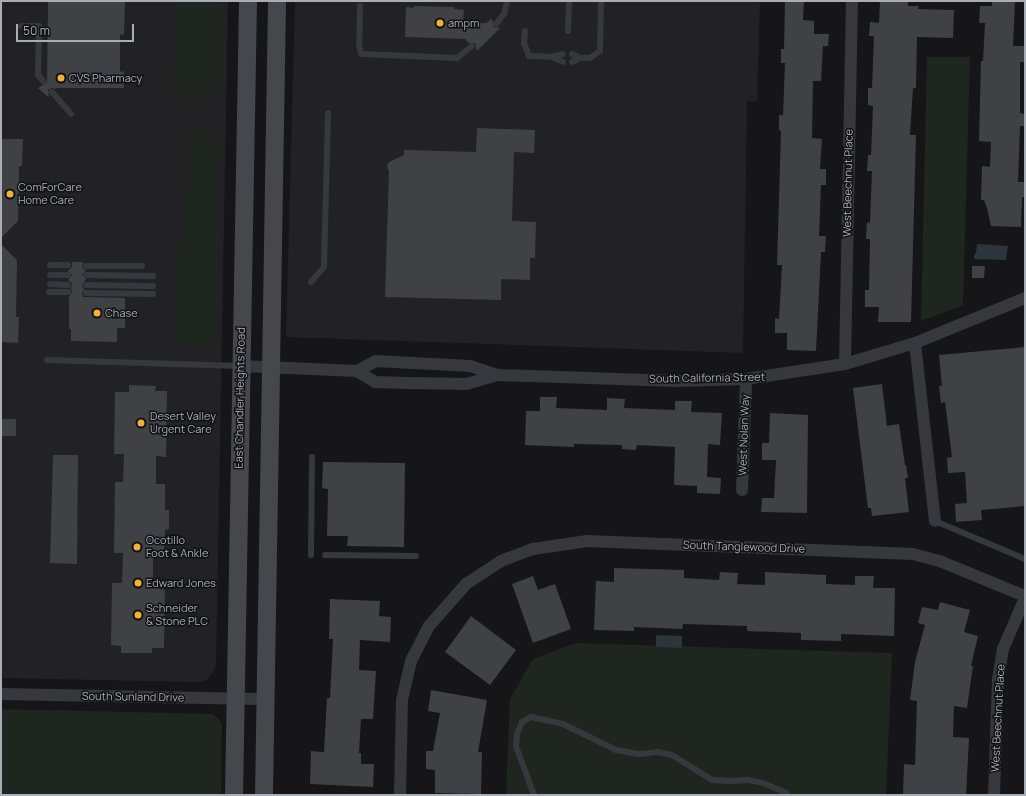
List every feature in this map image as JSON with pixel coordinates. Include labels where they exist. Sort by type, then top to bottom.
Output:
[{"type":"main road","name":"East Chandler Heights Road","points":[[234,795],[240,366],[248,1]]},
{"type":"main road","points":[[264,795],[271,281],[277,1]]},
{"type":"main road","points":[[242,280],[271,281]]},
{"type":"street","name":"West Beechnut Place","points":[[845,364],[852,1]]},
{"type":"street","name":"South California Street","points":[[357,371],[376,361],[470,366],[497,375],[676,381],[746,380],[845,364],[915,343],[1025,298]]},
{"type":"street","points":[[915,343],[935,521]]},
{"type":"street","points":[[413,383],[414,362]]},
{"type":"street","name":"South California Street","points":[[240,366],[357,371],[375,382],[467,384],[497,375]]},
{"type":"street","name":"West Nolan Way","points":[[742,490],[746,380]]},
{"type":"street","name":"South Tanglewood Drive","points":[[400,795],[402,700],[411,661],[429,626],[466,584],[501,561],[533,549],[587,541],[913,554],[942,562],[1025,597]]},
{"type":"street","name":"West Beechnut Place","points":[[994,795],[998,680],[1003,649],[1025,597]]},
{"type":"street","name":"South Sunland Drive","points":[[1,694],[265,699]]},
{"type":"lane","points":[[496,24],[504,14],[507,1]]},
{"type":"lane","points":[[568,31],[569,1]]},
{"type":"lane","points":[[572,54],[580,58],[590,58],[600,51],[601,1]]},
{"type":"lane","points":[[360,6],[359,45],[361,54],[457,58],[472,46]]},
{"type":"lane","points":[[21,26],[39,26],[38,75],[43,81]]},
{"type":"lane","points":[[525,31],[524,42],[529,56],[552,57],[563,54]]},
{"type":"lane","points":[[552,57],[563,62]]},
{"type":"lane","points":[[572,62],[580,58]]},
{"type":"lane","points":[[52,92],[71,114]]},
{"type":"lane","points":[[311,282],[324,267],[328,113]]},
{"type":"lane","points":[[50,265],[68,265]]},
{"type":"lane","points":[[86,266],[142,266]]},
{"type":"lane","points":[[50,275],[68,275]]},
{"type":"lane","points":[[86,275],[153,276]]},
{"type":"lane","points":[[50,284],[68,284]]},
{"type":"lane","points":[[86,285],[153,286]]},
{"type":"lane","points":[[49,292],[68,292]]},
{"type":"lane","points":[[86,293],[152,294]]},
{"type":"lane","points":[[47,360],[240,366]]},
{"type":"lane","points":[[311,555],[312,457]]},
{"type":"lane","points":[[935,521],[1025,559]]},
{"type":"lane","points":[[325,555],[416,556]]},
{"type":"lane","points":[[534,795],[516,746],[517,734],[522,722],[531,717],[563,724],[616,750],[640,754],[657,752],[672,755],[712,780],[748,780],[763,783],[788,794]]},
{"type":"shaded area","points":[[1,1],[228,1],[216,664],[212,674],[205,681],[1,678]]},
{"type":"shaded area","points":[[175,1],[223,1],[221,86],[206,97],[174,95]]},
{"type":"shaded area","points":[[295,1],[760,1],[757,101],[747,101],[743,353],[286,337]]},
{"type":"shaded area","points":[[927,57],[970,57],[963,305],[921,321]]},
{"type":"shaded area","points":[[188,132],[208,133],[221,154],[214,170],[214,219],[218,235],[215,336],[205,347],[176,346],[176,252],[186,239]]},
{"type":"shaded area","points":[[977,244],[1008,246],[1006,260],[974,259]]},
{"type":"shaded area","points":[[656,635],[682,636],[682,648],[656,647]]},
{"type":"shaded area","points":[[576,643],[892,653],[886,795],[506,795],[510,699],[533,659]]},
{"type":"shaded area","points":[[1,709],[213,714],[222,724],[221,795],[1,795]]},
{"type":"building","name":"CVS Pharmacy","points":[[48,1],[125,1],[124,34],[120,35],[120,72],[124,71],[124,88],[52,88],[48,90],[48,97],[38,88],[47,82]]},
{"type":"building","points":[[785,1],[804,1],[803,20],[814,21],[814,34],[829,34],[828,46],[823,46],[821,81],[813,81],[812,138],[822,139],[820,169],[826,169],[826,185],[821,185],[819,236],[826,236],[825,252],[821,252],[816,351],[787,350],[787,333],[775,333],[775,318],[779,319],[782,265],[777,265],[781,131],[779,130],[779,115],[783,115],[785,63],[781,63],[781,49],[784,49]]},
{"type":"building","points":[[880,1],[908,1],[908,6],[919,6],[918,9],[954,10],[953,38],[917,37],[916,88],[913,88],[910,135],[916,135],[911,322],[878,322],[879,307],[865,307],[865,290],[869,290],[870,239],[866,239],[867,222],[870,223],[872,171],[867,171],[868,155],[871,155],[873,106],[868,105],[868,88],[872,88],[874,36],[869,36],[870,22],[879,23]]},
{"type":"building","points":[[992,1],[1015,1],[1013,46],[1025,46],[1025,62],[1020,62],[1020,113],[1025,114],[1025,126],[1020,126],[1018,182],[1025,182],[1025,197],[1022,197],[1021,227],[991,226],[984,200],[981,200],[982,166],[990,167],[991,142],[979,141],[981,61],[983,61],[985,23],[979,23],[980,6],[992,6]]},
{"type":"building","name":"ampm","points":[[414,6],[455,7],[454,9],[464,10],[463,23],[486,23],[491,19],[493,21],[493,27],[500,28],[477,51],[475,43],[469,43],[465,39],[405,37],[406,7],[414,8]]},
{"type":"building","points":[[477,128],[535,130],[534,153],[514,152],[512,221],[536,222],[535,258],[530,258],[530,280],[501,279],[501,300],[385,297],[389,172],[387,166],[389,162],[404,155],[404,150],[476,152]]},
{"type":"building","name":"ComForCare Home Care","points":[[1,139],[23,139],[22,166],[19,166],[18,221],[1,238]]},
{"type":"building","points":[[1,244],[17,260],[16,317],[19,317],[18,343],[1,342]]},
{"type":"building","name":"Chase","points":[[72,262],[83,262],[82,268],[86,270],[82,275],[86,279],[82,285],[84,289],[82,293],[83,297],[125,298],[125,328],[117,328],[117,342],[71,341],[68,298],[72,292],[72,283],[68,280],[72,275],[68,271],[72,267]]},
{"type":"building","points":[[972,266],[985,266],[984,278],[972,278]]},
{"type":"building","points":[[1025,347],[1025,506],[981,510],[982,520],[956,522],[955,504],[967,503],[965,472],[948,473],[947,458],[952,457],[945,402],[941,403],[939,386],[942,386],[939,355]]},
{"type":"building","points":[[882,384],[887,426],[899,424],[908,478],[905,478],[909,512],[872,516],[871,508],[868,508],[853,388]]},
{"type":"building","points":[[129,385],[156,386],[155,391],[167,391],[166,457],[156,456],[156,484],[165,484],[165,510],[169,510],[169,529],[165,530],[164,558],[153,558],[153,583],[165,583],[164,648],[152,648],[152,653],[121,653],[121,646],[111,645],[112,583],[122,583],[123,553],[114,553],[115,482],[123,482],[124,454],[114,454],[115,392],[129,392]]},
{"type":"building","points":[[540,397],[557,397],[556,408],[607,410],[607,398],[625,399],[624,408],[675,410],[675,401],[692,401],[691,412],[722,413],[720,445],[708,444],[707,477],[721,478],[720,494],[697,493],[697,486],[674,485],[675,447],[637,445],[636,450],[622,449],[622,445],[574,444],[574,447],[525,445],[526,411],[540,411]]},
{"type":"building","points":[[770,413],[808,415],[807,513],[761,512],[762,498],[774,498],[776,460],[762,460],[762,443],[769,443]]},
{"type":"building","points":[[1,419],[16,419],[16,436],[1,436]]},
{"type":"building","points":[[53,455],[78,455],[77,564],[50,563]]},
{"type":"building","points":[[323,462],[405,463],[404,547],[347,546],[348,536],[327,536],[328,489],[322,488]]},
{"type":"building","points":[[614,568],[684,570],[684,578],[719,580],[720,572],[738,573],[737,584],[765,585],[765,572],[826,575],[826,584],[855,585],[855,576],[874,576],[873,588],[895,588],[894,636],[841,634],[841,641],[801,640],[801,633],[747,631],[747,626],[683,624],[682,629],[634,627],[634,631],[594,630],[596,581],[614,582]]},
{"type":"building","points":[[533,576],[538,590],[555,584],[571,629],[533,643],[512,584]]},
{"type":"building","points":[[330,599],[380,601],[379,616],[391,617],[390,642],[360,640],[359,670],[376,671],[373,719],[361,719],[359,753],[361,753],[361,764],[374,764],[373,787],[310,784],[311,751],[324,752],[327,698],[330,698],[333,639],[329,639]]},
{"type":"building","points":[[940,602],[970,610],[964,632],[978,636],[971,666],[973,666],[967,708],[954,706],[953,737],[969,738],[966,795],[903,795],[904,764],[915,765],[917,701],[910,700],[915,662],[925,625],[918,623],[922,607],[938,610]]},
{"type":"building","points":[[471,616],[516,650],[490,685],[445,652]]},
{"type":"building","points":[[431,690],[487,700],[478,752],[482,752],[481,794],[435,793],[435,770],[426,769],[426,751],[433,751],[440,713],[428,711]]},
{"type":"place","name":"ampm","points":[[440,23]]},
{"type":"place","name":"CVS Pharmacy","points":[[61,78]]},
{"type":"place","name":"ComForCare Home Care","points":[[10,194]]},
{"type":"place","name":"Chase","points":[[97,313]]},
{"type":"place","name":"Desert Valley Urgent Care","points":[[141,423]]},
{"type":"place","name":"Ocotillo Foot & Ankle","points":[[137,547]]},
{"type":"place","name":"Edward Jones","points":[[138,583]]},
{"type":"place","name":"Schneider & Stone PLC","points":[[138,615]]}]
